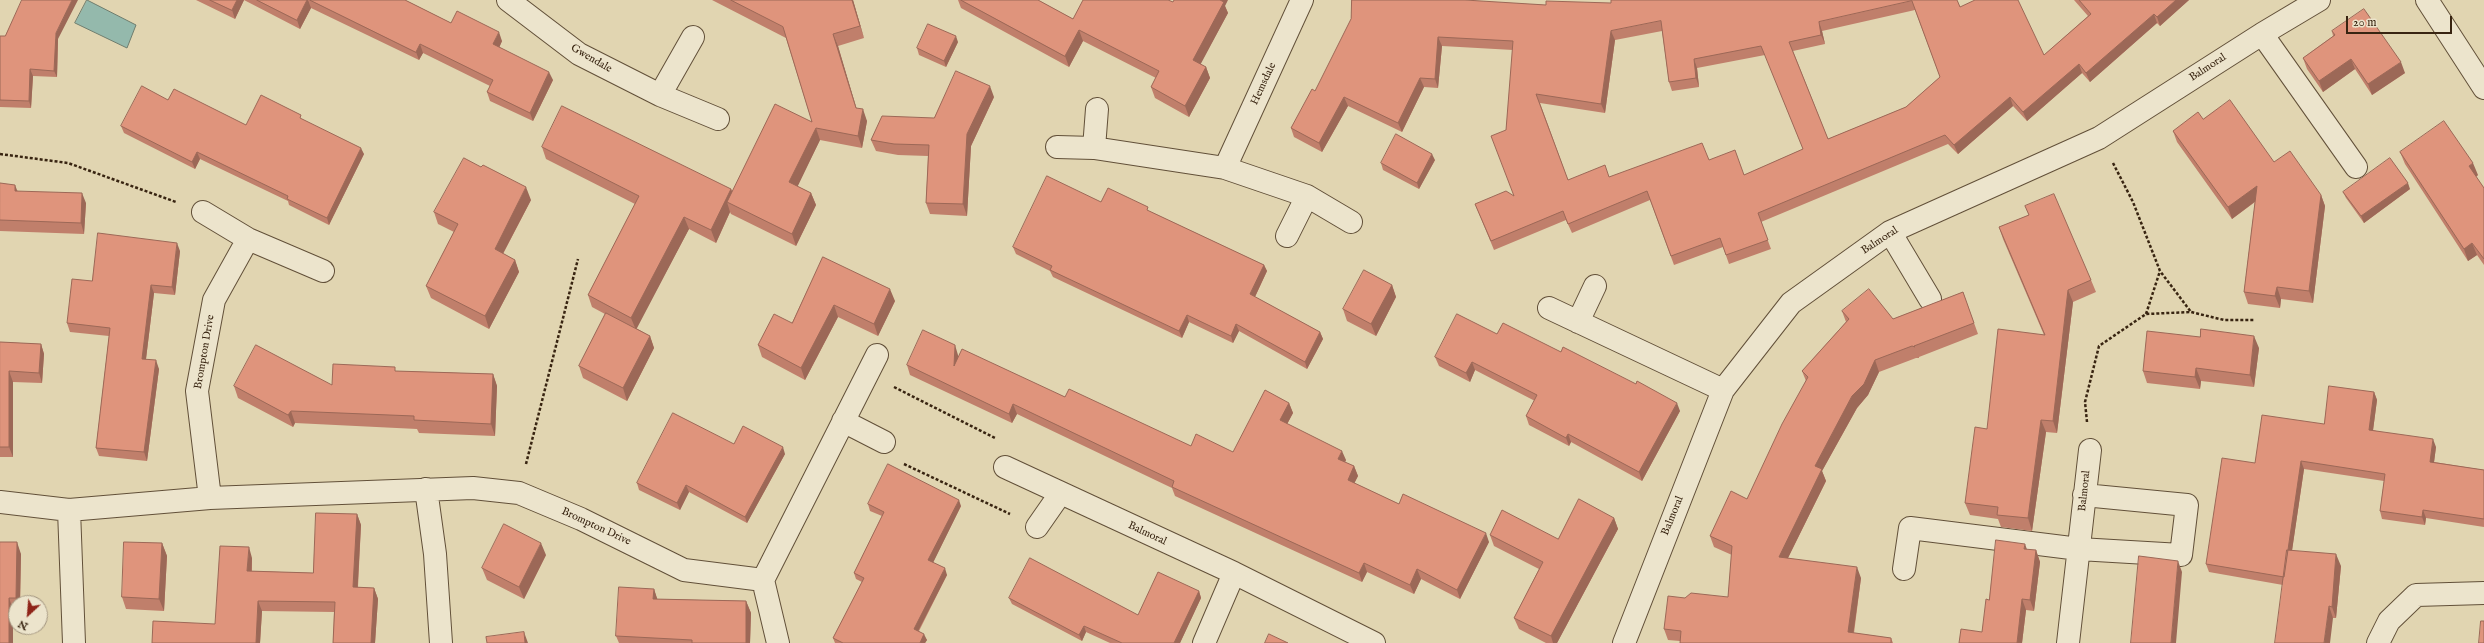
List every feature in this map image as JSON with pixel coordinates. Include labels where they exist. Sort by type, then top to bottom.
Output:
[{"type":"street","name":"Gwendale","points":[[508,0],[579,54],[660,95],[718,119]]},
{"type":"street","name":"Hemsdale","points":[[1225,168],[1302,0]]},
{"type":"street","name":"Balmoral","points":[[1624,643],[1723,390],[1792,303],[1890,232],[2099,138],[2262,34],[2319,0]]},
{"type":"street","points":[[2427,0],[2484,88]]},
{"type":"street","points":[[2262,34],[2356,167]]},
{"type":"street","points":[[660,95],[693,37]]},
{"type":"street","points":[[1094,148],[1097,109]]},
{"type":"street","points":[[1057,147],[1094,148],[1225,168],[1307,196],[1351,222]]},
{"type":"street","points":[[1287,236],[1307,196]]},
{"type":"street","points":[[203,212],[248,239],[323,271]]},
{"type":"street","points":[[1890,232],[1930,299]]},
{"type":"street","name":"Brompton Drive","points":[[210,498],[197,391],[214,300],[248,239]]},
{"type":"street","points":[[1578,322],[1595,286]]},
{"type":"street","points":[[1549,308],[1723,390]]},
{"type":"street","points":[[778,643],[763,580],[872,364]]},
{"type":"street","points":[[843,421],[884,442]]},
{"type":"street","name":"Balmoral","points":[[2068,643],[2090,450]]},
{"type":"street","name":"Balmoral","points":[[1005,467],[1060,494],[1234,573],[1374,643]]},
{"type":"street","name":"Brompton Drive","points":[[0,502],[69,510],[210,498],[473,488],[520,493],[580,519],[684,570],[763,580]]},
{"type":"street","points":[[426,489],[435,554],[441,643]]},
{"type":"street","points":[[1037,527],[1060,494]]},
{"type":"street","points":[[1904,569],[1910,528],[2079,548],[2181,555],[2187,505],[2084,495]]},
{"type":"street","points":[[69,510],[74,643]]},
{"type":"street","points":[[1204,643],[1234,573]]},
{"type":"street","points":[[2378,643],[2389,621],[2416,595],[2484,593]]},
{"type":"path","points":[[2099,138],[2133,202],[2160,271],[2191,312]]},
{"type":"path","points":[[0,154],[68,163],[157,193],[203,212]]},
{"type":"path","points":[[520,493],[578,259]]},
{"type":"path","points":[[2146,314],[2160,271]]},
{"type":"path","points":[[2090,450],[2085,402],[2099,346],[2146,314],[2191,312],[2224,320],[2255,320]]},
{"type":"path","points":[[872,364],[994,438],[1005,467]]},
{"type":"path","points":[[884,442],[890,457],[1037,527]]},
{"type":"water","points":[[87,0],[136,25],[127,48],[75,23]]},
{"type":"building","points":[[22,0],[72,0],[56,33],[54,71],[30,69],[29,101],[0,100],[0,36],[5,36]]},
{"type":"building","points":[[210,0],[237,0],[232,10]]},
{"type":"building","points":[[257,0],[307,0],[297,20]]},
{"type":"building","points":[[310,0],[405,0],[451,23],[457,11],[499,32],[493,44],[549,72],[530,113],[487,92],[493,80],[420,44],[416,52]]},
{"type":"building","points":[[731,0],[852,0],[860,26],[833,34],[856,108],[863,109],[858,136],[816,128],[789,182],[811,193],[792,234],[727,202],[775,104],[812,122],[783,27]]},
{"type":"building","points":[[961,0],[1038,0],[1073,19],[1083,0],[1168,0],[1173,2],[1174,0],[1220,0],[1224,2],[1193,60],[1206,67],[1185,106],[1151,87],[1159,71],[1079,30],[1065,56]]},
{"type":"building","points":[[1352,0],[1465,0],[1546,5],[1546,1],[1611,3],[1611,0],[1957,0],[1960,7],[1975,0],[2018,0],[2044,55],[2091,14],[2079,0],[2176,0],[2157,17],[2154,14],[2086,73],[2079,64],[2023,112],[2010,97],[1954,145],[1945,135],[1758,213],[1768,240],[1726,255],[1720,238],[1671,256],[1647,191],[1568,224],[1563,211],[1491,241],[1475,204],[1506,191],[1514,196],[1491,136],[1506,130],[1513,41],[1438,37],[1435,79],[1420,78],[1398,123],[1344,97],[1319,143],[1291,128],[1312,89],[1315,91],[1351,19]],"holes":[[[1912,1],[1940,77],[1906,107],[1828,139],[1789,42],[1821,35],[1819,22]],[[1661,21],[1669,82],[1696,78],[1694,59],[1761,46],[1803,149],[1744,175],[1735,150],[1709,160],[1702,143],[1609,177],[1605,165],[1568,180],[1536,94],[1601,104],[1611,31]]]},
{"type":"building","points":[[2364,9],[2401,62],[2368,84],[2351,59],[2319,81],[2303,58],[2335,35],[2332,31]]},
{"type":"building","points":[[928,24],[956,36],[944,61],[917,48]]},
{"type":"building","points":[[956,71],[990,86],[967,134],[963,204],[926,203],[929,145],[894,144],[871,140],[882,116],[934,118]]},
{"type":"building","points":[[142,86],[168,100],[174,89],[246,125],[261,95],[301,115],[300,118],[361,148],[327,218],[287,199],[288,196],[197,152],[192,162],[121,126]]},
{"type":"building","points":[[2230,100],[2274,162],[2290,151],[2321,195],[2309,291],[2277,287],[2275,296],[2244,292],[2257,186],[2228,207],[2173,131],[2198,112],[2203,119]]},
{"type":"building","points":[[562,106],[731,189],[711,230],[684,217],[631,318],[588,295],[639,196],[542,147]]},
{"type":"building","points":[[2444,121],[2473,163],[2469,166],[2484,188],[2484,259],[2472,243],[2464,249],[2400,152]]},
{"type":"building","points":[[1396,134],[1432,154],[1417,183],[1381,163]]},
{"type":"building","points":[[464,158],[481,167],[483,165],[526,187],[495,249],[515,260],[485,316],[426,286],[458,224],[434,212]]},
{"type":"building","points":[[2390,158],[2408,183],[2361,216],[2343,192]]},
{"type":"building","points":[[1047,176],[1101,202],[1108,188],[1148,207],[1147,210],[1264,265],[1250,294],[1320,332],[1305,362],[1236,324],[1231,336],[1187,315],[1179,331],[1050,270],[1052,266],[1013,247]]},
{"type":"building","points":[[0,183],[15,185],[15,191],[82,193],[81,223],[0,220]]},
{"type":"building","points":[[2054,194],[2091,280],[2068,290],[2053,421],[2041,420],[2028,518],[1997,515],[1998,507],[1965,503],[1975,427],[1987,429],[1998,329],[2045,335],[1999,227],[2029,215],[2025,206]]},
{"type":"building","points":[[98,233],[177,243],[172,287],[151,285],[142,359],[156,360],[144,452],[96,448],[110,328],[67,323],[72,279],[92,281]]},
{"type":"building","points":[[823,257],[890,289],[874,324],[834,305],[801,368],[758,345],[774,314],[792,323]]},
{"type":"building","points":[[1364,270],[1392,285],[1371,324],[1343,309]]},
{"type":"building","points":[[1869,289],[1893,319],[1963,292],[1974,323],[1914,346],[1915,347],[1912,346],[1875,360],[1864,384],[1852,396],[1815,466],[1822,469],[1779,557],[1857,567],[1848,632],[1891,638],[1891,643],[1680,643],[1681,631],[1664,629],[1668,596],[1685,598],[1691,593],[1728,597],[1732,546],[1710,536],[1731,491],[1747,499],[1782,424],[1808,377],[1802,371],[1849,319],[1842,311]]},
{"type":"building","points":[[606,313],[650,336],[623,388],[579,366]]},
{"type":"building","points":[[1457,314],[1497,334],[1503,323],[1561,352],[1563,347],[1636,384],[1637,381],[1677,403],[1639,472],[1568,434],[1566,438],[1526,416],[1537,395],[1472,362],[1466,373],[1435,357]]},
{"type":"building","points":[[2201,329],[2254,336],[2250,375],[2196,368],[2195,377],[2143,371],[2147,331],[2200,337]]},
{"type":"building","points":[[923,330],[955,345],[954,366],[962,349],[1065,397],[1069,389],[1191,446],[1196,434],[1233,452],[1265,390],[1289,403],[1280,420],[1342,451],[1338,459],[1354,466],[1348,480],[1399,504],[1403,494],[1486,533],[1457,590],[1417,569],[1410,585],[1364,563],[1359,573],[1172,487],[1174,481],[1013,404],[1009,414],[907,365]]},
{"type":"building","points":[[0,342],[41,344],[39,373],[9,371],[9,447],[0,447]]},
{"type":"building","points":[[256,345],[332,385],[333,364],[395,367],[395,371],[493,374],[491,424],[414,420],[414,416],[291,411],[288,415],[234,386]]},
{"type":"building","points":[[2329,386],[2374,392],[2369,430],[2433,439],[2430,462],[2484,470],[2484,519],[2423,510],[2422,517],[2380,511],[2385,474],[2301,461],[2284,577],[2206,564],[2222,458],[2255,463],[2262,415],[2324,424]]},
{"type":"building","points":[[673,413],[734,444],[743,426],[783,447],[745,517],[686,485],[677,503],[637,483]]},
{"type":"building","points":[[888,464],[959,500],[928,560],[945,568],[914,629],[924,634],[920,643],[843,643],[833,638],[864,578],[854,573],[884,512],[868,504]]},
{"type":"building","points":[[1579,499],[1614,518],[1551,636],[1514,618],[1543,562],[1490,535],[1502,510],[1558,539]]},
{"type":"building","points":[[316,513],[357,514],[353,587],[374,588],[371,643],[333,643],[335,602],[258,601],[256,643],[152,643],[153,621],[215,624],[220,546],[249,547],[247,571],[313,573]]},
{"type":"building","points":[[504,524],[541,543],[519,587],[482,568]]},
{"type":"building","points":[[1996,540],[2025,544],[2024,549],[2036,550],[2030,600],[2022,599],[2017,643],[1959,643],[1961,629],[1982,632],[1986,599],[1989,600]]},
{"type":"building","points":[[0,542],[17,542],[16,595],[8,595],[9,643],[0,643]]},
{"type":"building","points":[[124,542],[162,543],[159,599],[122,597]]},
{"type":"building","points":[[2287,550],[2336,554],[2332,607],[2329,606],[2324,643],[2275,643]]},
{"type":"building","points":[[2139,556],[2178,561],[2171,643],[2131,643]]},
{"type":"building","points":[[1030,558],[1138,615],[1158,572],[1199,591],[1174,643],[1122,643],[1084,626],[1079,635],[1009,598]]},
{"type":"building","points":[[619,587],[654,589],[653,599],[746,601],[746,643],[692,643],[692,640],[616,636]]},
{"type":"building","points":[[2481,621],[2484,621],[2484,643],[2479,643]]},
{"type":"building","points":[[524,632],[525,643],[487,643],[486,637]]},
{"type":"building","points":[[1269,634],[1288,643],[1265,643]]}]
